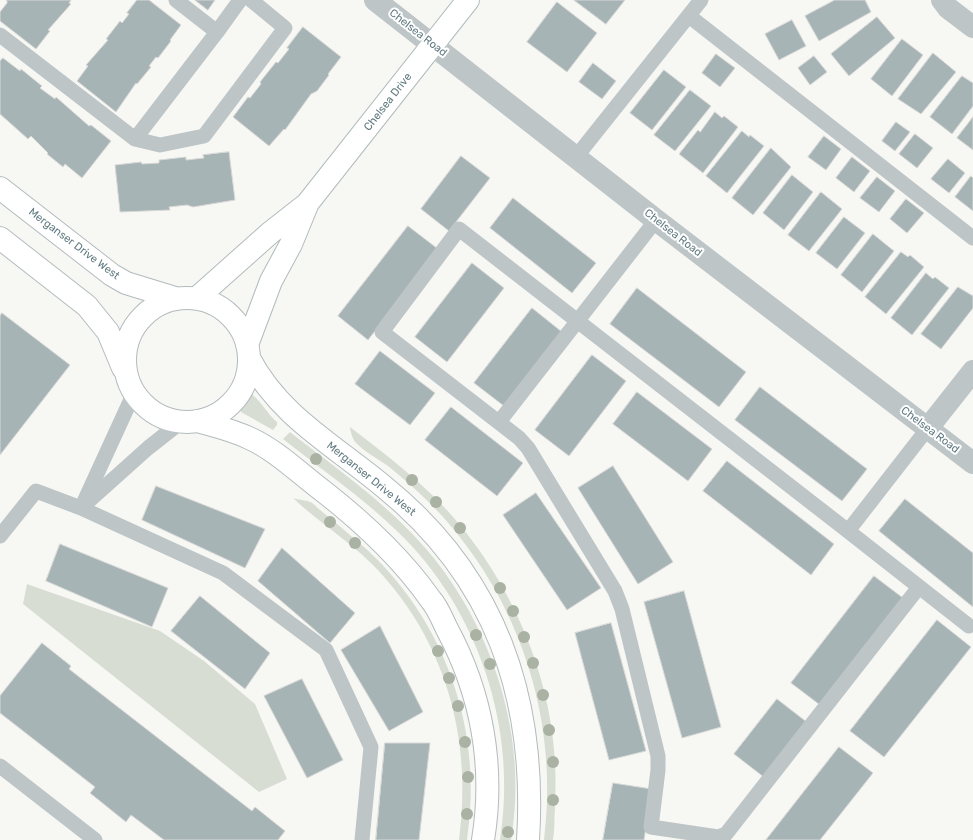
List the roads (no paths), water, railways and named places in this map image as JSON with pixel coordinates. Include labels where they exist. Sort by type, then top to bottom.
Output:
[{"type":"street","name":"Chelsea Road","points":[[375,0],[656,220],[973,463]]},
{"type":"street","name":"Chelsea Drive","points":[[196,298],[270,233],[307,204],[468,0]]},
{"type":"street","points":[[942,0],[948,8],[973,27]]},
{"type":"street","name":"Merganser Drive West","points":[[0,188],[112,275],[126,284],[175,298],[196,298],[214,304],[229,314],[241,328],[248,352],[258,376],[277,400],[293,416],[383,485],[410,509],[442,542],[474,585],[505,650],[515,684],[529,762],[530,802],[528,840]]},
{"type":"street","name":"Chelsea Drive","points":[[248,352],[270,281],[291,244],[307,204]]},
{"type":"street","points":[[0,238],[87,306],[108,332],[130,383],[140,401],[152,411],[166,418],[189,421],[250,438],[271,451],[372,531],[405,566],[432,601],[455,644],[473,686],[483,732],[487,774],[486,820],[483,840]]},
{"type":"street","name":"Merganser Drive West","points":[[130,383],[124,354],[130,334],[140,317],[156,305],[175,298]]},
{"type":"street","points":[[189,421],[214,416],[240,392],[247,375],[248,352]]},
{"type":"street","points":[[928,428],[973,371]]},
{"type":"lane","points":[[176,0],[217,32]]},
{"type":"lane","points":[[135,139],[240,0]]},
{"type":"lane","points":[[0,36],[135,139],[160,145],[204,136],[285,28],[251,0]]},
{"type":"lane","points":[[576,157],[701,0]]},
{"type":"lane","points":[[689,16],[973,238]]},
{"type":"lane","points":[[499,422],[656,220]]},
{"type":"lane","points":[[919,587],[726,834],[718,837],[650,834],[658,770],[658,756],[622,609],[604,570],[528,448],[520,438],[382,332],[459,229],[578,320],[969,626]]},
{"type":"lane","points":[[81,508],[130,383]]},
{"type":"lane","points":[[81,508],[148,448],[189,421]]},
{"type":"lane","points":[[848,531],[928,428]]},
{"type":"lane","points":[[0,536],[36,491],[81,508],[223,573],[326,650],[371,747],[362,840]]},
{"type":"lane","points":[[0,766],[95,840]]}]
